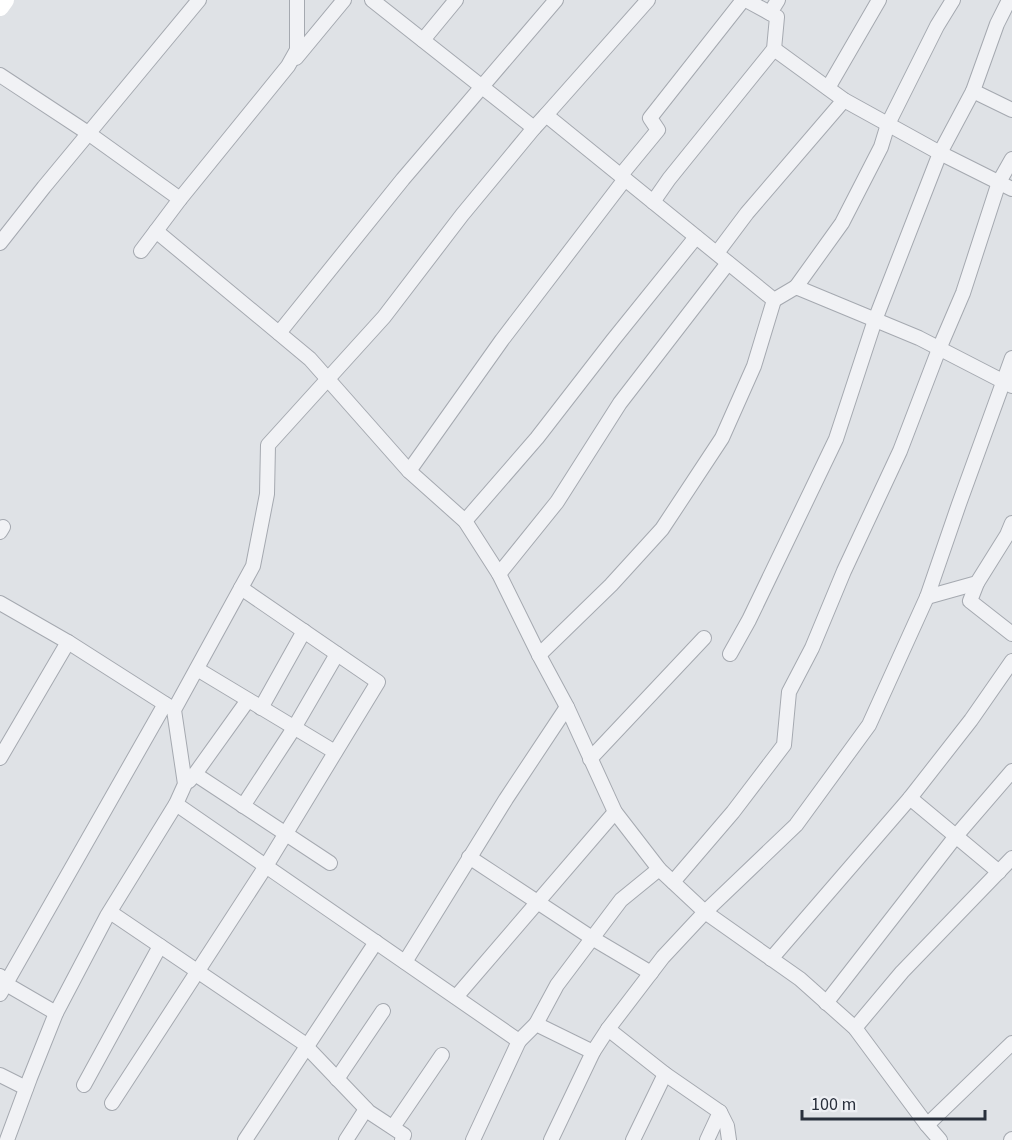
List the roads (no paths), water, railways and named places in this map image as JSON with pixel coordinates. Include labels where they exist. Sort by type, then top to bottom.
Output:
[{"type":"street","points":[[0,7],[5,0]]},
{"type":"street","points":[[0,243],[199,0]]},
{"type":"street","points":[[288,66],[297,50],[297,0]]},
{"type":"street","points":[[141,250],[180,199],[344,0]]},
{"type":"street","points":[[372,0],[534,128]]},
{"type":"street","points":[[423,40],[456,0]]},
{"type":"street","points":[[279,333],[403,179],[556,0]]},
{"type":"street","points":[[56,1013],[2,985],[170,707],[197,669],[253,566],[267,494],[268,445],[384,317],[462,215],[534,128],[648,0]]},
{"type":"street","points":[[409,471],[502,340],[658,130],[650,118],[744,0],[777,17],[774,48],[653,202]]},
{"type":"street","points":[[770,14],[778,0]]},
{"type":"street","points":[[828,88],[879,0]]},
{"type":"street","points":[[539,655],[611,585],[662,528],[722,438],[754,366],[774,300],[796,287],[842,222],[937,26],[953,0]]},
{"type":"street","points":[[730,654],[749,620],[836,439],[874,320],[940,153],[973,91],[997,24],[1009,0]]},
{"type":"street","points":[[774,48],[844,100],[940,153],[1012,189]]},
{"type":"street","points":[[0,75],[180,199]]},
{"type":"street","points":[[973,91],[1012,110]]},
{"type":"street","points":[[717,253],[754,204],[844,100]]},
{"type":"street","points":[[546,115],[774,300]]},
{"type":"street","points":[[673,882],[733,812],[784,745],[789,692],[812,648],[844,571],[900,451],[963,293],[999,182],[1012,159]]},
{"type":"street","points":[[156,231],[310,359],[409,471],[465,521],[500,574],[567,707],[615,812],[659,869],[705,912],[800,979],[855,1028],[940,1140]]},
{"type":"street","points":[[465,521],[537,438],[696,237]]},
{"type":"street","points":[[500,574],[557,502],[620,403],[728,263]]},
{"type":"street","points":[[796,287],[919,338],[1007,384]]},
{"type":"street","points":[[550,1140],[593,1053],[608,1029],[663,957],[705,912],[795,825],[869,725],[927,597],[1007,384],[1012,358]]},
{"type":"street","points":[[1012,524],[977,583],[970,601],[1012,634]]},
{"type":"street","points":[[927,597],[977,583]]},
{"type":"street","points":[[112,1103],[266,866],[378,682],[241,588]]},
{"type":"street","points":[[0,603],[68,642],[170,707],[190,779],[243,806],[330,863]]},
{"type":"street","points":[[261,708],[304,631]]},
{"type":"street","points":[[591,759],[704,638]]},
{"type":"street","points":[[0,758],[68,642]]},
{"type":"street","points":[[243,806],[294,728],[337,654]]},
{"type":"street","points":[[771,959],[910,798],[971,720],[1012,661]]},
{"type":"street","points":[[197,669],[335,752]]},
{"type":"street","points":[[7,1140],[56,1013],[110,912],[190,779],[248,700]]},
{"type":"street","points":[[405,962],[469,857],[567,707]]},
{"type":"street","points":[[826,1003],[956,836],[1012,771]]},
{"type":"street","points":[[910,798],[999,872]]},
{"type":"street","points":[[176,804],[519,1041]]},
{"type":"street","points":[[456,998],[615,812]]},
{"type":"street","points":[[469,857],[651,974]]},
{"type":"street","points":[[855,1028],[902,972],[1012,858]]},
{"type":"street","points":[[473,1140],[519,1041],[536,1024],[557,986],[621,900],[659,869]]},
{"type":"street","points":[[110,912],[302,1042],[366,1109],[404,1135],[402,1140]]},
{"type":"street","points":[[245,1140],[376,942]]},
{"type":"street","points":[[84,1085],[160,946]]},
{"type":"street","points":[[337,1079],[383,1011]]},
{"type":"street","points":[[536,1024],[593,1053]]},
{"type":"street","points":[[608,1029],[665,1074],[720,1113],[727,1126],[729,1140]]},
{"type":"street","points":[[927,1125],[1012,1043]]},
{"type":"street","points":[[393,1127],[442,1055]]},
{"type":"street","points":[[633,1140],[665,1074]]},
{"type":"street","points":[[0,1075],[26,1088]]},
{"type":"street","points":[[346,1140],[366,1109]]},
{"type":"street","points":[[707,1140],[720,1113]]}]
